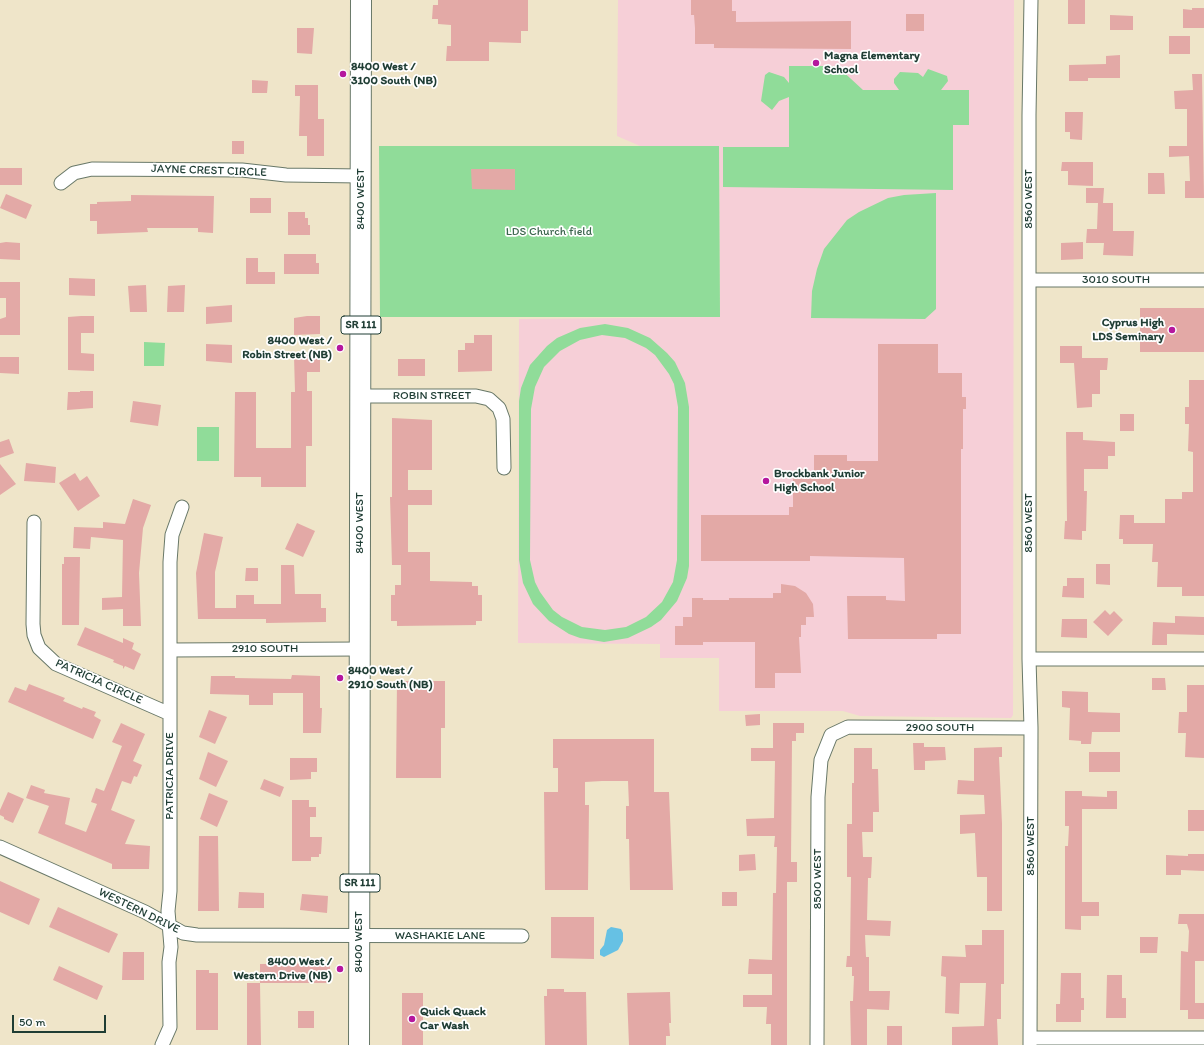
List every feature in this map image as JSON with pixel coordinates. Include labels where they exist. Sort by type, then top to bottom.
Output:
[{"type":"main road","name":"8400 WEST","points":[[359,1045],[361,0]]},
{"type":"street","name":"8560 WEST","points":[[1030,1042],[1031,728],[1029,659],[1029,280],[1031,0]]},
{"type":"street","name":"JAYNE CREST CIRCLE","points":[[61,183],[74,173],[92,169],[242,170],[286,175],[361,176]]},
{"type":"street","name":"3010 SOUTH","points":[[1029,280],[1204,280]]},
{"type":"street","name":"ROBIN STREET","points":[[361,396],[476,396],[489,399],[499,408],[504,426],[504,468]]},
{"type":"street","name":"PATRICIA DRIVE","points":[[162,1045],[170,1027],[170,927],[168,911],[170,891],[171,545],[175,525],[182,507]]},
{"type":"street","name":"PATRICIA CIRCLE","points":[[34,522],[33,624],[34,635],[39,648],[56,664],[170,714]]},
{"type":"street","name":"2910 SOUTH","points":[[170,650],[360,649]]},
{"type":"street","points":[[1029,659],[1204,659]]},
{"type":"street","name":"2900 SOUTH","points":[[848,727],[1031,728]]},
{"type":"street","name":"8500 WEST","points":[[817,1045],[818,797],[821,760],[831,735],[848,727]]},
{"type":"street","name":"WESTERN DRIVE","points":[[0,848],[145,912],[183,933],[197,935],[359,935]]},
{"type":"street","name":"WASHAKIE LANE","points":[[359,935],[522,936]]},
{"type":"street","points":[[1030,1042],[1204,1038]]},
{"type":"shaded area","name":"Brockbank Junior High School","points":[[618,0],[1014,0],[1013,715],[1011,718],[860,716],[843,711],[719,711],[719,658],[660,658],[660,644],[518,643],[519,319],[720,317],[719,147],[640,146],[617,136]]},
{"type":"green space","points":[[789,66],[837,66],[863,90],[899,90],[894,83],[894,79],[900,72],[918,73],[923,77],[928,69],[947,76],[948,81],[941,90],[969,90],[969,125],[953,125],[953,190],[723,187],[723,147],[789,147],[789,97],[779,101],[772,110],[761,101],[765,75],[769,72],[784,77],[789,83]]},
{"type":"green space","name":"LDS Church field","points":[[379,146],[719,146],[720,317],[380,317]]},
{"type":"green space","points":[[936,193],[936,309],[925,319],[811,318],[812,291],[817,269],[824,249],[847,220],[859,212],[888,198],[904,195]]},
{"type":"green space","points":[[605,324],[628,328],[650,338],[675,362],[685,383],[689,407],[689,566],[687,578],[677,601],[661,620],[651,627],[628,638],[604,642],[580,638],[569,634],[549,621],[533,604],[523,583],[519,560],[519,401],[521,388],[530,365],[547,346],[557,338],[580,328]],"holes":[[[602,335],[625,338],[646,348],[655,355],[669,374],[674,384],[678,407],[677,560],[673,582],[662,602],[646,617],[626,627],[605,630],[582,627],[562,617],[553,610],[540,592],[535,582],[530,560],[531,409],[535,387],[544,367],[560,351],[580,340]]]},
{"type":"green space","points":[[144,342],[165,343],[164,366],[144,366]]},
{"type":"green space","points":[[197,427],[219,427],[219,461],[197,461]]},
{"type":"water","points":[[611,927],[621,929],[623,933],[623,941],[618,950],[604,957],[600,955],[600,950],[604,945],[607,930]]},
{"type":"building","points":[[438,0],[528,0],[528,31],[521,31],[521,43],[489,42],[489,61],[446,61],[447,46],[451,46],[451,25],[438,24],[438,19],[432,19],[433,5],[438,5]]},
{"type":"building","points":[[691,0],[732,0],[732,11],[736,11],[736,22],[851,21],[851,49],[714,48],[714,44],[695,44],[694,15],[691,15]]},
{"type":"building","points":[[1068,0],[1085,0],[1085,24],[1068,24]]},
{"type":"building","points":[[1192,8],[1204,8],[1204,28],[1183,28],[1183,9],[1192,10]]},
{"type":"building","points":[[906,14],[924,14],[924,31],[906,31]]},
{"type":"building","points":[[1110,15],[1133,16],[1133,30],[1110,30]]},
{"type":"building","points":[[297,28],[314,28],[312,54],[297,53]]},
{"type":"building","points":[[1169,36],[1190,36],[1190,54],[1169,54]]},
{"type":"building","points":[[1120,55],[1120,78],[1088,78],[1088,81],[1069,81],[1069,65],[1106,64],[1106,56]]},
{"type":"building","points":[[1192,74],[1202,74],[1204,198],[1185,198],[1185,181],[1190,181],[1189,156],[1169,157],[1169,146],[1187,146],[1187,109],[1175,109],[1174,91],[1193,90]]},
{"type":"building","points":[[252,80],[268,81],[267,93],[252,93]]},
{"type":"building","points":[[295,85],[318,85],[318,119],[324,119],[324,156],[307,156],[307,136],[299,136],[300,96],[295,96]]},
{"type":"building","points":[[1065,112],[1083,112],[1082,140],[1070,139],[1070,132],[1065,132]]},
{"type":"building","points":[[232,141],[244,141],[244,154],[232,154]]},
{"type":"building","points":[[1062,162],[1093,162],[1093,186],[1068,185],[1068,171],[1061,171]]},
{"type":"building","points":[[0,168],[22,168],[22,185],[0,185]]},
{"type":"building","points":[[471,169],[515,169],[515,190],[472,189]]},
{"type":"building","points":[[1148,173],[1164,173],[1165,194],[1148,194]]},
{"type":"building","points":[[1086,188],[1104,188],[1103,203],[1086,203]]},
{"type":"building","points":[[6,194],[32,205],[26,219],[0,208]]},
{"type":"building","points":[[131,195],[214,196],[213,233],[198,232],[198,228],[147,228],[148,232],[97,234],[97,221],[90,221],[90,204],[97,204],[97,202],[131,201]]},
{"type":"building","points":[[250,198],[271,198],[271,213],[250,213]]},
{"type":"building","points":[[1098,203],[1113,203],[1113,231],[1134,231],[1133,256],[1103,255],[1104,243],[1086,243],[1087,229],[1097,229]]},
{"type":"building","points":[[288,212],[305,212],[305,218],[308,218],[308,225],[310,225],[310,235],[288,235]]},
{"type":"building","points":[[1083,242],[1083,259],[1061,260],[1061,243]]},
{"type":"building","points":[[0,243],[20,243],[20,260],[0,259]]},
{"type":"building","points":[[284,254],[316,254],[316,263],[319,263],[319,274],[284,274]]},
{"type":"building","points":[[246,258],[258,258],[258,272],[275,272],[275,284],[246,284]]},
{"type":"building","points":[[69,278],[95,279],[95,296],[69,295]]},
{"type":"building","points":[[0,282],[20,282],[20,335],[0,335],[0,319],[6,317],[6,298],[0,298]]},
{"type":"building","points":[[146,285],[147,312],[130,312],[128,286]]},
{"type":"building","points":[[185,285],[184,312],[167,312],[168,286]]},
{"type":"building","points":[[232,305],[232,322],[206,324],[206,307]]},
{"type":"building","name":"Cyprus High LDS Seminary","points":[[1140,308],[1204,308],[1204,352],[1140,352]]},
{"type":"building","points":[[94,316],[94,333],[81,333],[81,353],[94,354],[94,371],[68,370],[68,317]]},
{"type":"building","points":[[320,316],[320,334],[294,335],[294,318]]},
{"type":"building","points":[[474,335],[492,335],[492,371],[458,372],[458,350],[465,350],[465,343],[474,343]]},
{"type":"building","points":[[206,344],[232,345],[232,363],[206,361]]},
{"type":"building","points":[[878,344],[938,344],[938,373],[962,373],[962,397],[966,397],[966,409],[963,409],[963,449],[961,449],[961,634],[937,634],[937,639],[848,639],[847,596],[886,596],[886,600],[905,601],[904,558],[810,556],[810,561],[701,561],[701,515],[789,515],[789,507],[793,507],[793,475],[814,475],[814,455],[847,455],[847,461],[878,461]]},
{"type":"building","points":[[1060,346],[1082,346],[1082,358],[1108,358],[1107,370],[1100,370],[1100,394],[1092,394],[1092,407],[1077,408],[1074,363],[1060,363]]},
{"type":"building","points":[[320,355],[320,372],[307,372],[307,391],[312,391],[312,446],[306,446],[306,487],[261,487],[261,477],[234,477],[235,392],[256,392],[256,448],[291,448],[291,392],[295,392],[294,356]]},
{"type":"building","points":[[0,357],[19,357],[19,374],[0,373]]},
{"type":"building","points":[[398,359],[425,359],[425,376],[398,376]]},
{"type":"building","points":[[1189,380],[1204,380],[1204,596],[1182,596],[1182,587],[1157,587],[1158,562],[1152,562],[1153,544],[1123,544],[1123,539],[1119,539],[1120,515],[1134,515],[1134,523],[1165,523],[1165,499],[1182,499],[1182,492],[1193,492],[1193,452],[1188,451],[1189,424],[1185,424],[1185,407],[1189,407]]},
{"type":"building","points":[[93,391],[93,408],[67,410],[68,392]]},
{"type":"building","points":[[133,401],[161,405],[158,426],[130,422]]},
{"type":"building","points":[[1120,414],[1134,414],[1134,431],[1120,431]]},
{"type":"building","points":[[392,418],[432,420],[432,470],[408,470],[408,490],[432,490],[432,505],[408,505],[408,552],[430,552],[430,581],[472,582],[472,586],[478,586],[478,595],[482,595],[482,621],[476,621],[476,625],[397,626],[397,621],[391,621],[391,595],[395,595],[395,585],[401,585],[401,565],[392,565],[390,497],[392,497]]},
{"type":"building","points":[[1066,432],[1083,432],[1083,440],[1115,442],[1115,456],[1108,456],[1108,469],[1084,469],[1084,491],[1087,491],[1086,531],[1082,531],[1082,540],[1064,539],[1065,521],[1067,521]]},
{"type":"building","points":[[9,439],[14,453],[0,458],[0,442]]},
{"type":"building","points":[[26,463],[56,467],[55,483],[24,481]]},
{"type":"building","points":[[0,464],[16,484],[0,495]]},
{"type":"building","points":[[75,473],[80,481],[87,476],[100,496],[78,511],[59,483]]},
{"type":"building","points":[[133,499],[151,505],[143,528],[139,573],[141,626],[123,626],[123,609],[102,610],[102,598],[122,597],[123,540],[91,537],[90,549],[73,548],[74,527],[103,528],[103,522],[125,524]]},
{"type":"building","points":[[297,523],[315,531],[303,557],[285,549]]},
{"type":"building","points":[[204,533],[223,537],[215,572],[215,608],[236,608],[236,595],[254,595],[254,604],[281,604],[281,565],[294,565],[295,594],[321,594],[321,608],[326,608],[326,622],[266,623],[266,619],[198,619],[196,573]]},
{"type":"building","points":[[64,557],[80,557],[79,625],[62,625],[62,564],[64,564]]},
{"type":"building","points":[[1096,564],[1110,564],[1110,585],[1096,584]]},
{"type":"building","points":[[246,568],[258,568],[258,581],[245,581]]},
{"type":"building","points":[[1067,578],[1084,578],[1084,598],[1062,597],[1063,586],[1067,586]]},
{"type":"building","points":[[781,584],[795,586],[806,593],[813,604],[814,617],[806,617],[806,625],[801,625],[801,637],[799,637],[801,673],[775,673],[775,688],[755,688],[755,642],[703,642],[703,645],[675,645],[675,626],[683,626],[683,617],[692,617],[692,598],[703,598],[703,600],[729,600],[729,598],[773,598],[773,593],[781,593]]},
{"type":"building","points":[[1105,610],[1110,615],[1114,611],[1123,620],[1108,636],[1093,622]]},
{"type":"building","points":[[1175,616],[1204,617],[1204,635],[1167,634],[1167,645],[1152,645],[1153,622],[1175,623]]},
{"type":"building","points":[[1062,619],[1087,619],[1087,638],[1061,637]]},
{"type":"building","points":[[85,627],[123,643],[123,638],[134,643],[132,649],[141,654],[134,670],[125,666],[123,669],[123,666],[113,662],[114,660],[77,645]]},
{"type":"building","points":[[292,675],[320,676],[320,708],[322,708],[321,733],[303,733],[303,693],[273,693],[273,705],[249,705],[249,695],[210,694],[211,676],[291,679]]},
{"type":"building","points":[[1152,678],[1165,678],[1166,690],[1152,690]]},
{"type":"building","points":[[397,681],[445,681],[445,728],[441,728],[441,778],[396,778]]},
{"type":"building","points":[[29,684],[65,698],[63,701],[82,709],[83,707],[96,712],[94,716],[101,720],[93,739],[8,702],[15,687],[26,691]]},
{"type":"building","points":[[1187,685],[1204,685],[1204,758],[1185,757],[1186,733],[1178,733],[1179,712],[1187,712]]},
{"type":"building","points":[[1062,691],[1088,692],[1088,712],[1120,713],[1120,732],[1092,732],[1091,744],[1081,744],[1081,741],[1069,740],[1070,708],[1062,707]]},
{"type":"building","points":[[209,710],[227,717],[215,744],[199,737]]},
{"type":"building","points":[[760,714],[760,725],[746,726],[745,715]]},
{"type":"building","points":[[121,723],[145,734],[133,761],[142,765],[137,777],[134,776],[131,784],[122,781],[111,810],[135,820],[125,844],[150,846],[149,869],[112,869],[112,864],[38,833],[49,806],[26,798],[31,785],[45,790],[44,793],[70,798],[65,824],[86,832],[97,804],[91,802],[96,788],[104,791],[122,746],[112,742]]},
{"type":"building","points":[[773,723],[804,723],[804,733],[796,733],[796,741],[792,741],[791,862],[797,862],[797,882],[787,882],[787,1045],[771,1045],[771,1024],[766,1024],[767,1007],[743,1007],[743,995],[772,995],[772,974],[748,974],[749,959],[772,960],[773,893],[776,893],[777,847],[774,847],[775,836],[747,836],[746,819],[774,818],[775,761],[751,761],[751,748],[773,748]]},
{"type":"building","points":[[553,739],[654,739],[654,792],[669,792],[673,890],[630,890],[629,839],[626,839],[626,806],[629,806],[628,781],[602,781],[585,782],[585,805],[589,805],[588,890],[545,890],[544,792],[558,792],[558,768],[553,768]]},
{"type":"building","points":[[913,743],[924,743],[924,747],[945,747],[946,760],[925,761],[925,770],[914,770]]},
{"type":"building","points":[[1002,747],[1002,757],[999,757],[1002,824],[1002,911],[987,911],[987,877],[977,877],[975,833],[960,834],[960,815],[985,814],[984,795],[957,794],[958,780],[974,781],[974,748]]},
{"type":"building","points":[[854,748],[872,748],[872,769],[878,769],[879,812],[873,812],[873,832],[862,832],[863,857],[872,857],[871,878],[868,878],[867,920],[891,921],[890,936],[865,935],[866,957],[869,957],[869,991],[890,991],[889,1010],[867,1009],[867,1045],[851,1045],[850,1001],[853,1001],[854,976],[852,976],[852,967],[846,967],[847,956],[850,956],[851,877],[847,877],[847,824],[852,824]]},
{"type":"building","points":[[208,752],[228,761],[216,787],[199,779]]},
{"type":"building","points":[[1089,752],[1120,752],[1120,772],[1089,772]]},
{"type":"building","points":[[290,758],[317,758],[317,772],[311,772],[311,779],[290,780]]},
{"type":"building","points":[[264,779],[284,787],[280,797],[260,789]]},
{"type":"building","points":[[1065,791],[1082,791],[1082,796],[1107,797],[1107,791],[1117,791],[1117,809],[1082,809],[1082,902],[1099,902],[1099,916],[1081,916],[1081,930],[1065,929],[1065,846],[1068,846],[1069,826],[1065,826]]},
{"type":"building","points":[[8,792],[24,799],[13,823],[4,819],[4,817],[0,815],[0,810]]},
{"type":"building","points":[[209,793],[228,801],[217,827],[200,819]]},
{"type":"building","points":[[292,800],[309,800],[309,807],[316,807],[316,817],[310,817],[310,837],[322,837],[321,854],[319,854],[319,857],[311,857],[311,861],[292,861]]},
{"type":"building","points":[[1188,810],[1204,810],[1204,831],[1188,831]]},
{"type":"building","points":[[199,836],[218,836],[219,911],[198,911]]},
{"type":"building","points":[[755,854],[756,870],[739,871],[739,855]]},
{"type":"building","points":[[1188,854],[1204,854],[1204,871],[1181,870],[1181,875],[1166,875],[1166,855],[1188,856]]},
{"type":"building","points":[[0,881],[40,899],[29,925],[0,912]]},
{"type":"building","points":[[239,892],[264,893],[264,908],[238,908]]},
{"type":"building","points":[[722,892],[737,892],[737,906],[722,906]]},
{"type":"building","points":[[302,894],[328,896],[327,913],[300,910]]},
{"type":"building","points":[[58,907],[118,934],[109,953],[49,927]]},
{"type":"building","points":[[1179,914],[1204,914],[1204,961],[1195,961],[1195,1003],[1204,1003],[1204,1019],[1188,1019],[1188,1010],[1180,1010],[1181,951],[1188,952],[1189,931],[1187,924],[1178,924]]},
{"type":"building","points":[[551,917],[594,917],[594,959],[551,958]]},
{"type":"building","points":[[982,930],[1004,930],[1004,984],[1001,984],[1001,1019],[997,1019],[998,1045],[952,1045],[952,1027],[984,1026],[986,983],[960,983],[959,1014],[945,1013],[946,977],[941,976],[942,956],[966,957],[965,945],[982,945]]},
{"type":"building","points":[[1140,937],[1158,937],[1157,953],[1140,953]]},
{"type":"building","points":[[123,952],[144,952],[144,980],[122,980]]},
{"type":"building","points":[[330,963],[330,983],[260,983],[260,964]]},
{"type":"building","points":[[59,966],[103,986],[97,1000],[53,980]]},
{"type":"building","points":[[196,970],[209,970],[209,973],[218,973],[218,1030],[196,1030]]},
{"type":"building","points":[[1061,973],[1081,973],[1081,998],[1084,998],[1084,1010],[1081,1010],[1081,1022],[1056,1022],[1056,1004],[1060,1004]]},
{"type":"building","points":[[1107,975],[1122,975],[1122,998],[1126,998],[1126,1018],[1106,1018]]},
{"type":"building","points":[[247,983],[260,983],[261,1045],[247,1045]]},
{"type":"building","points":[[547,989],[564,989],[564,992],[586,992],[587,1045],[545,1045],[544,996],[547,996]]},
{"type":"building","points":[[670,992],[671,1023],[669,1023],[670,1036],[666,1036],[666,1045],[629,1045],[627,993]]},
{"type":"building","name":"Quick Quack Car Wash","points":[[402,993],[423,993],[423,1045],[402,1045]]},
{"type":"building","points":[[298,1011],[314,1011],[314,1028],[298,1028]]},
{"type":"building","points":[[887,1026],[902,1026],[902,1045],[887,1045]]},
{"type":"place","name":"Magna Elementary School","points":[[816,63]]},
{"type":"place","name":"8400 West / 3100 South (NB)","points":[[343,74]]},
{"type":"place","name":"Cyprus High LDS Seminary","points":[[1172,330]]},
{"type":"place","name":"8400 West / Robin Street (NB)","points":[[340,348]]},
{"type":"place","name":"Brockbank Junior High School","points":[[766,481]]},
{"type":"place","name":"8400 West / 2910 South (NB)","points":[[340,678]]},
{"type":"place","name":"8400 West / Western Drive (NB)","points":[[340,969]]},
{"type":"place","name":"Quick Quack Car Wash","points":[[412,1019]]}]
